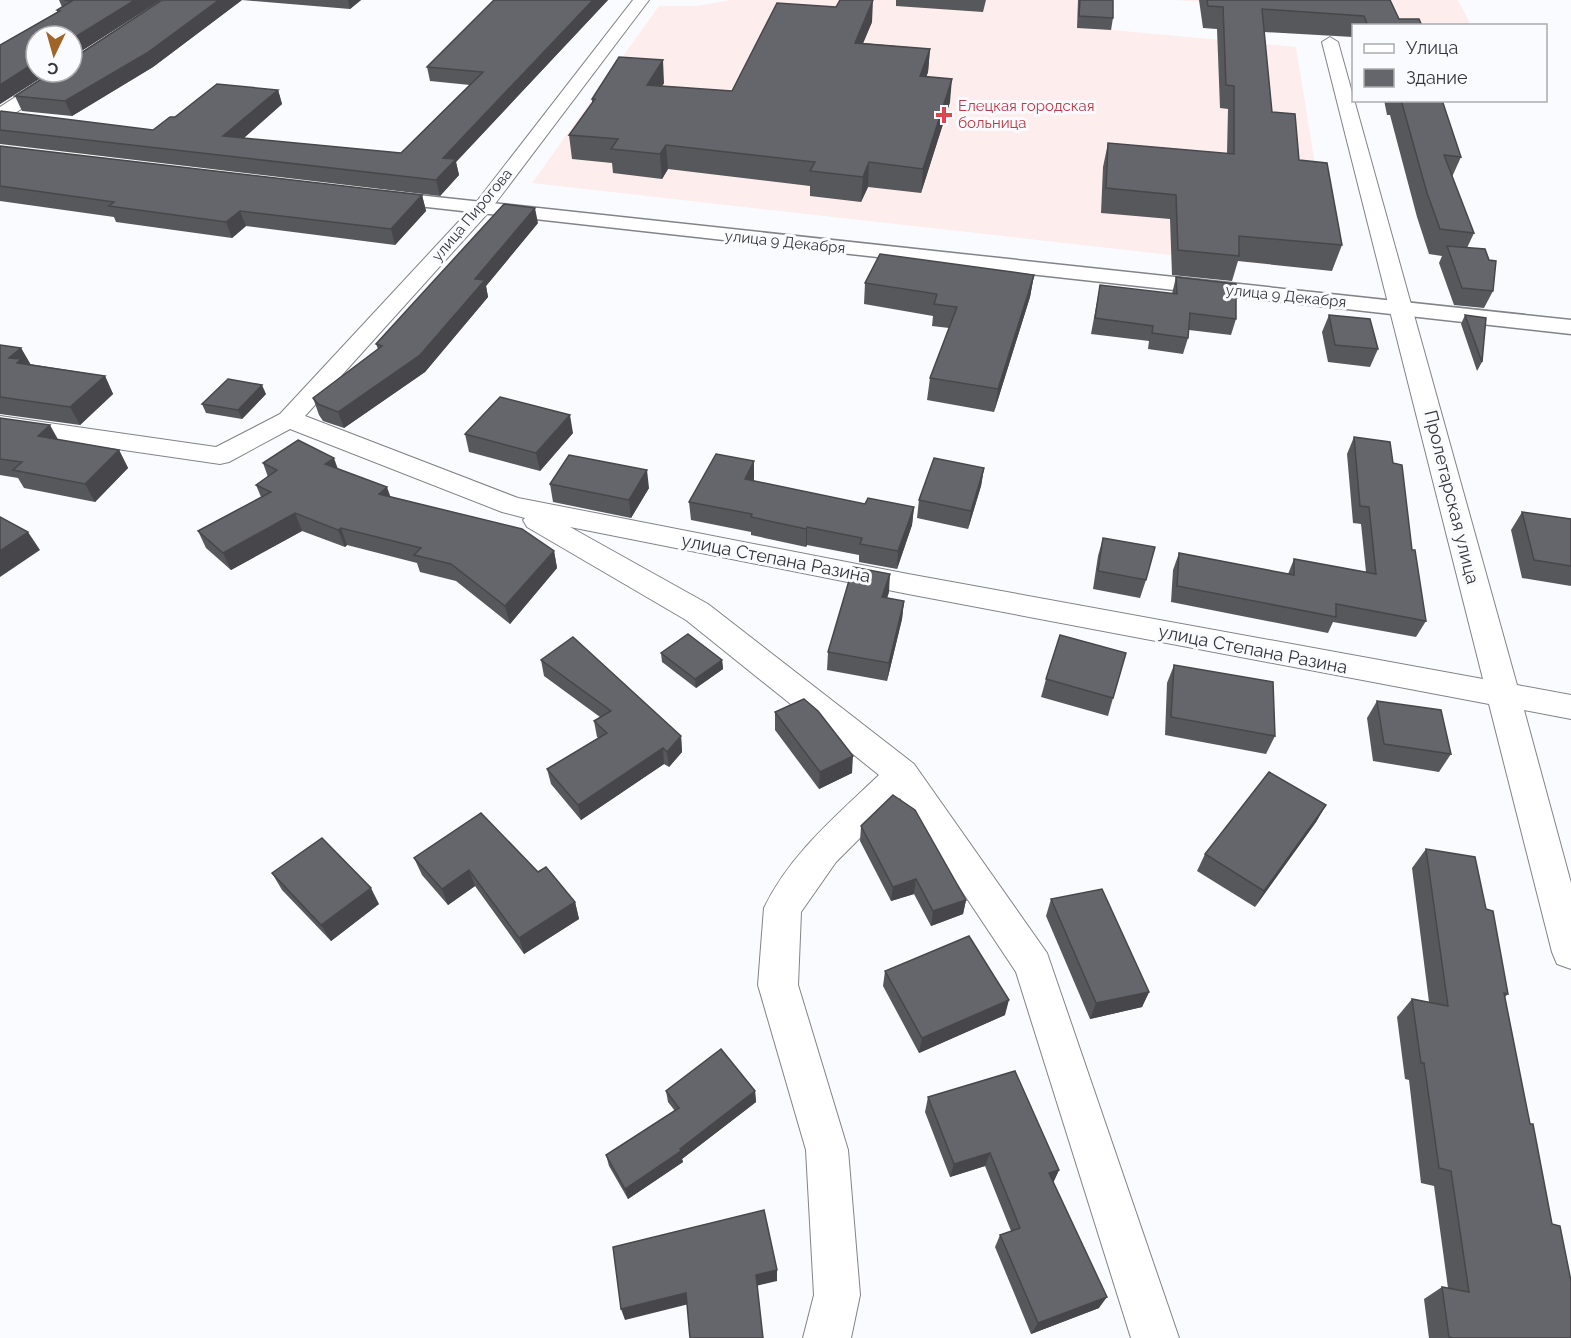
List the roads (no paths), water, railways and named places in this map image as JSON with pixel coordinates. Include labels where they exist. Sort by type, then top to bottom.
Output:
[{"type":"street","name":"улица Пирогова","points":[[289,419],[481,209],[641,0]]},
{"type":"street","name":"Пролетарская улица","points":[[1330,42],[1404,309],[1502,695],[1571,952]]},
{"type":"street","points":[[0,115],[48,84]]},
{"type":"street","name":"улица 9 Декабря","points":[[364,195],[1571,327]]},
{"type":"street","points":[[0,424],[220,456],[289,419]]},
{"type":"street","name":"улица Степана Разина","points":[[289,419],[512,506],[908,584],[1571,707]]},
{"type":"street","points":[[512,506],[697,612],[902,774],[1033,965],[1155,1338]]},
{"type":"street","points":[[826,1338],[837,1295],[827,1150],[778,985],[783,908],[823,851],[902,774]]},
{"type":"place","name":"Елецкая городская больница","points":[[944,115]]}]
